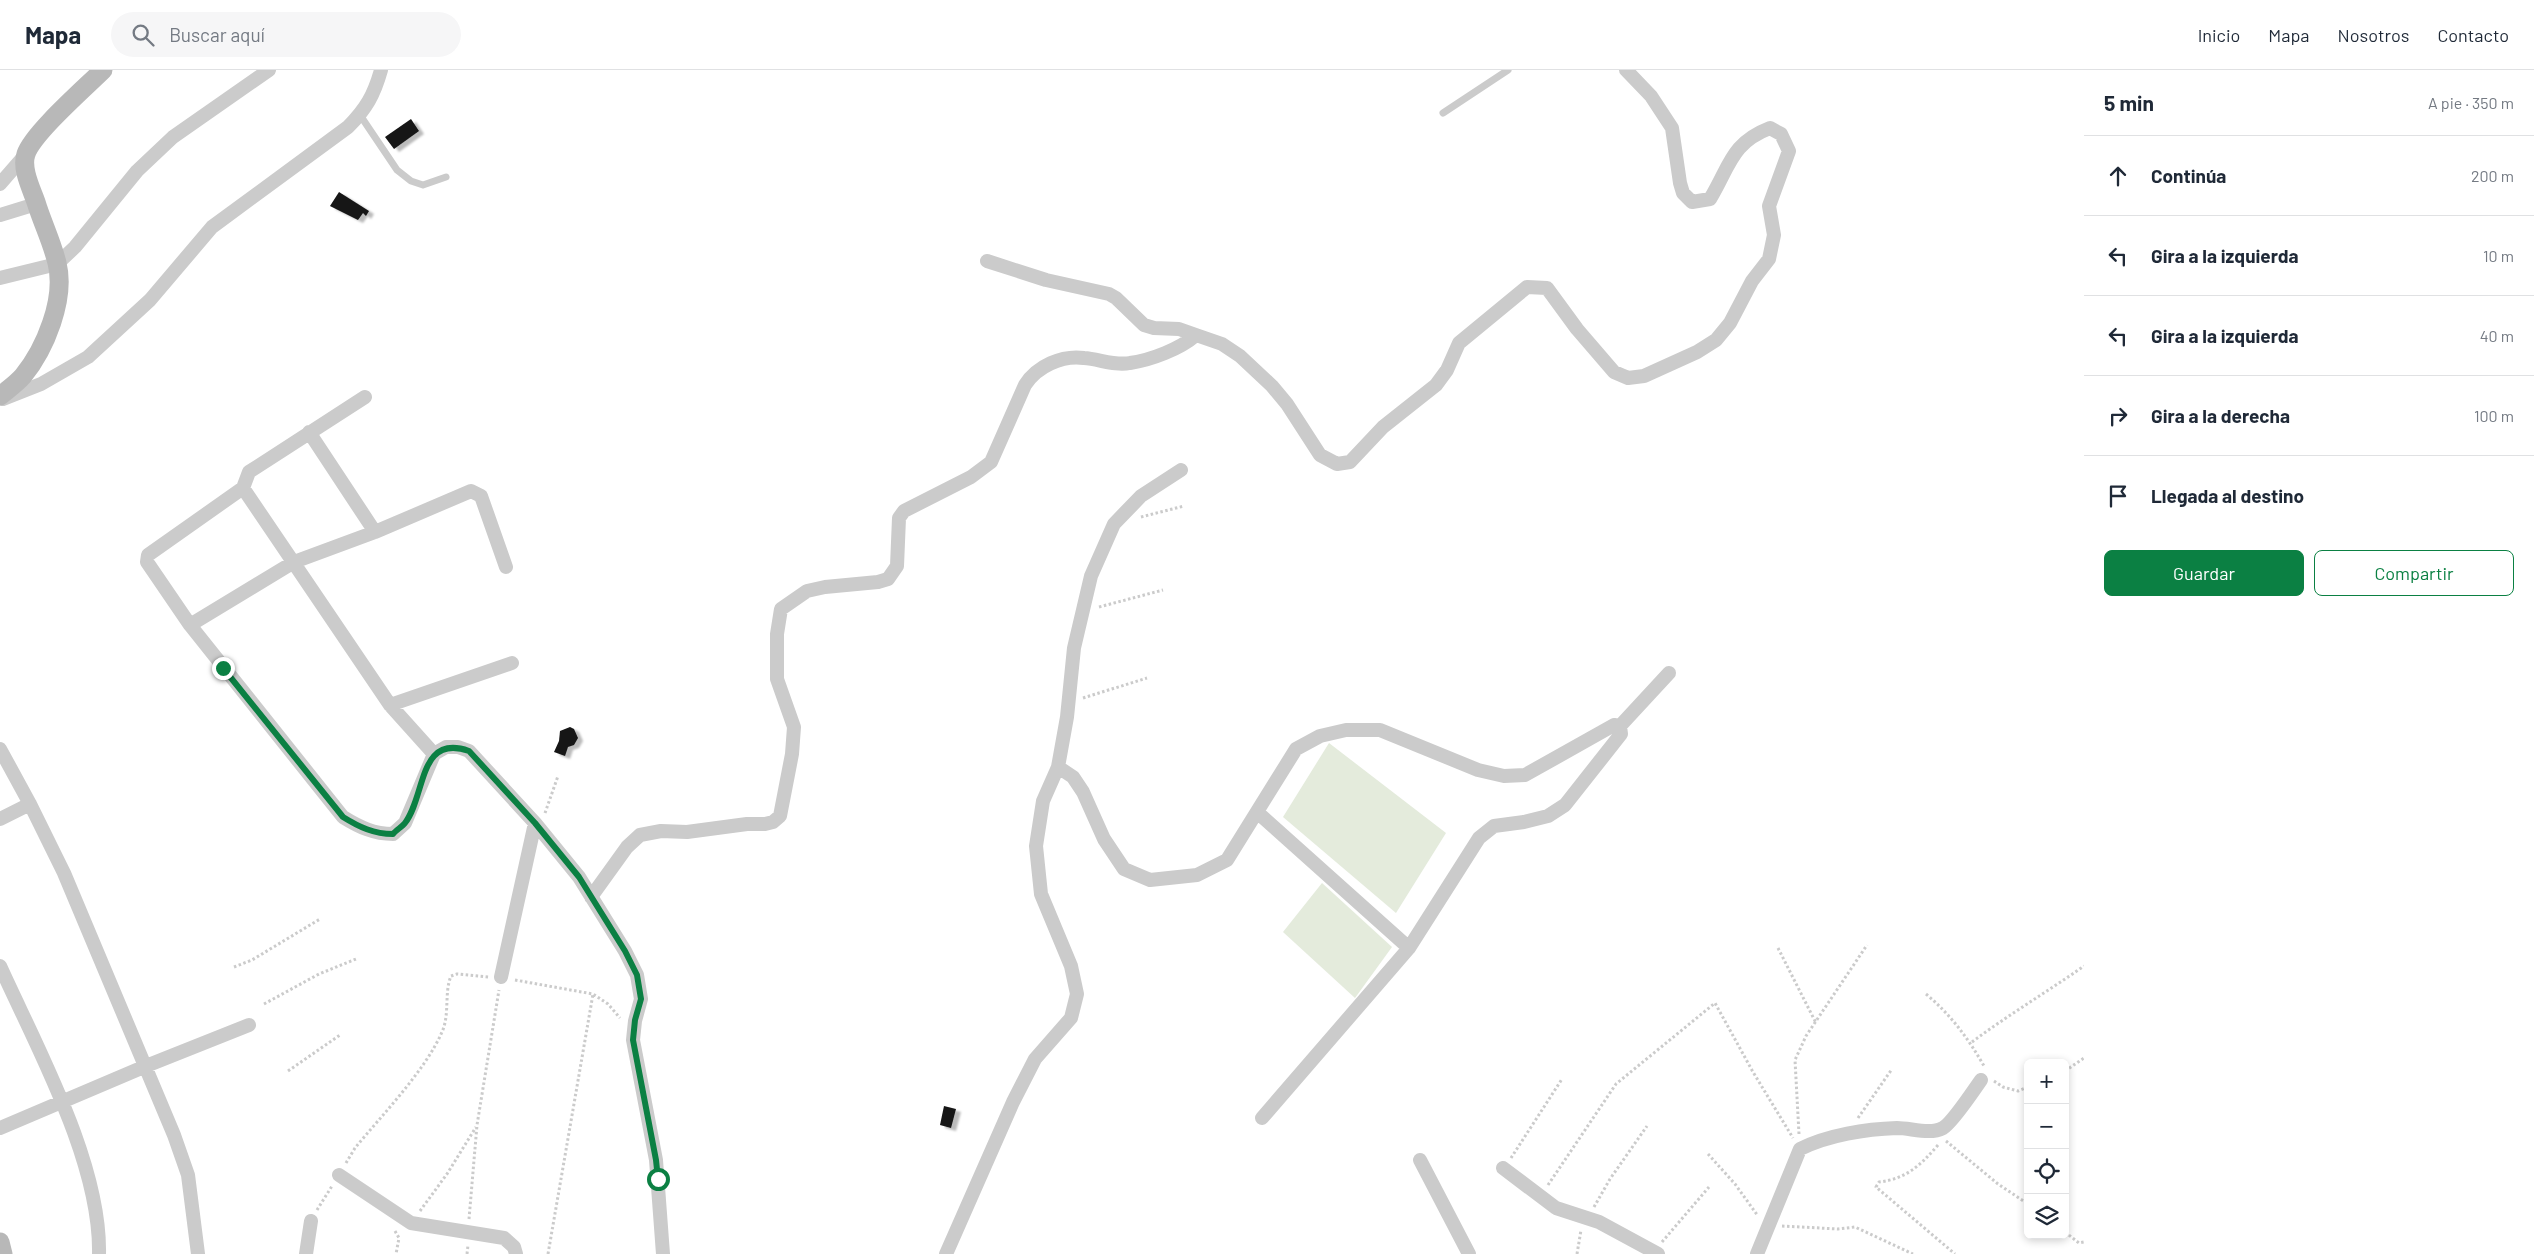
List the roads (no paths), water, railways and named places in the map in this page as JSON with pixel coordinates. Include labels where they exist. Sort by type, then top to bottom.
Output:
[{"type":"main road","points":[[0,396],[22,377],[35,359],[50,329],[57,301],[57,264],[27,176],[26,154],[37,138],[66,106],[103,70]]},
{"type":"main road","points":[[0,378],[35,359]]},
{"type":"main road","points":[[0,1242],[3,1254]]},
{"type":"street","points":[[0,278],[57,264],[76,247],[137,171],[173,137],[269,70]]},
{"type":"street","points":[[0,400],[40,384],[88,357],[150,300],[212,227],[348,127],[360,115],[374,93],[381,70]]},
{"type":"street","points":[[986,260],[1046,280],[1109,294],[1116,298],[1134,318],[1144,325],[1154,328],[1179,329],[1222,344],[1250,366],[1287,404],[1320,455],[1337,464],[1350,462],[1383,427],[1436,385],[1447,370],[1458,343],[1527,287],[1547,288],[1577,329],[1614,372],[1628,378],[1644,376],[1697,352],[1716,340],[1730,323],[1752,281],[1769,259],[1774,235],[1769,206],[1789,151],[1782,134],[1770,128],[1751,135],[1737,149],[1710,199],[1692,202],[1683,193],[1680,182],[1672,128],[1651,96],[1626,70]]},
{"type":"street","points":[[0,184],[26,154]]},
{"type":"street","points":[[0,216],[36,204]]},
{"type":"street","points":[[591,897],[627,847],[640,835],[661,830],[688,832],[747,824],[764,824],[773,822],[780,816],[791,763],[794,727],[777,679],[776,634],[781,609],[807,591],[825,587],[878,582],[888,579],[897,566],[899,518],[904,511],[971,477],[983,470],[991,462],[1031,375],[1052,362],[1083,358],[1129,364],[1187,343],[1196,334]]},
{"type":"street","points":[[365,397],[249,472],[243,488],[148,555],[147,558],[190,625],[343,817],[357,826],[381,834],[393,834],[405,823],[434,754],[446,747],[458,747],[469,751],[537,826],[579,877],[625,951],[637,975],[641,999],[635,1020],[633,1040],[656,1160],[663,1254]]},
{"type":"street","points":[[309,432],[375,532]]},
{"type":"street","points":[[946,1254],[1017,1093],[1035,1059],[1071,1018],[1077,994],[1071,966],[1042,894],[1036,846],[1043,801],[1058,767],[1074,648],[1091,576],[1114,524],[1141,496],[1181,470]]},
{"type":"street","points":[[243,488],[390,705],[434,754]]},
{"type":"street","points":[[190,625],[294,562],[375,532],[471,491],[477,492],[481,496],[506,567]]},
{"type":"street","points":[[390,705],[512,663]]},
{"type":"street","points":[[1262,1118],[1408,948],[1479,838],[1494,826],[1524,822],[1548,816],[1565,805],[1621,734],[1620,726],[1669,673]]},
{"type":"street","points":[[1058,767],[1073,777],[1083,792],[1104,839],[1124,869],[1150,880],[1197,875],[1227,860],[1296,749],[1320,736],[1346,730],[1380,730],[1478,770],[1504,776],[1525,775],[1614,724],[1620,726]]},
{"type":"street","points":[[0,749],[64,873],[146,1066],[188,1175],[198,1254]]},
{"type":"street","points":[[0,818],[30,804]]},
{"type":"street","points":[[1257,812],[1408,948]]},
{"type":"street","points":[[501,978],[537,826]]},
{"type":"street","points":[[0,966],[62,1102],[92,1192],[98,1229],[99,1254]]},
{"type":"street","points":[[0,1128],[249,1025]]},
{"type":"street","points":[[1757,1254],[1800,1149],[1818,1140],[1844,1135],[1896,1128],[1934,1131],[1944,1128],[1986,1077]]},
{"type":"street","points":[[1420,1160],[1469,1254]]},
{"type":"street","points":[[1503,1168],[1556,1208],[1588,1218],[1656,1253]]},
{"type":"street","points":[[339,1174],[411,1224],[504,1238],[514,1247],[516,1254]]},
{"type":"street","points":[[306,1254],[311,1222]]},
{"type":"lane","points":[[1443,113],[1508,70]]},
{"type":"lane","points":[[360,115],[403,176],[423,185],[446,177]]}]
